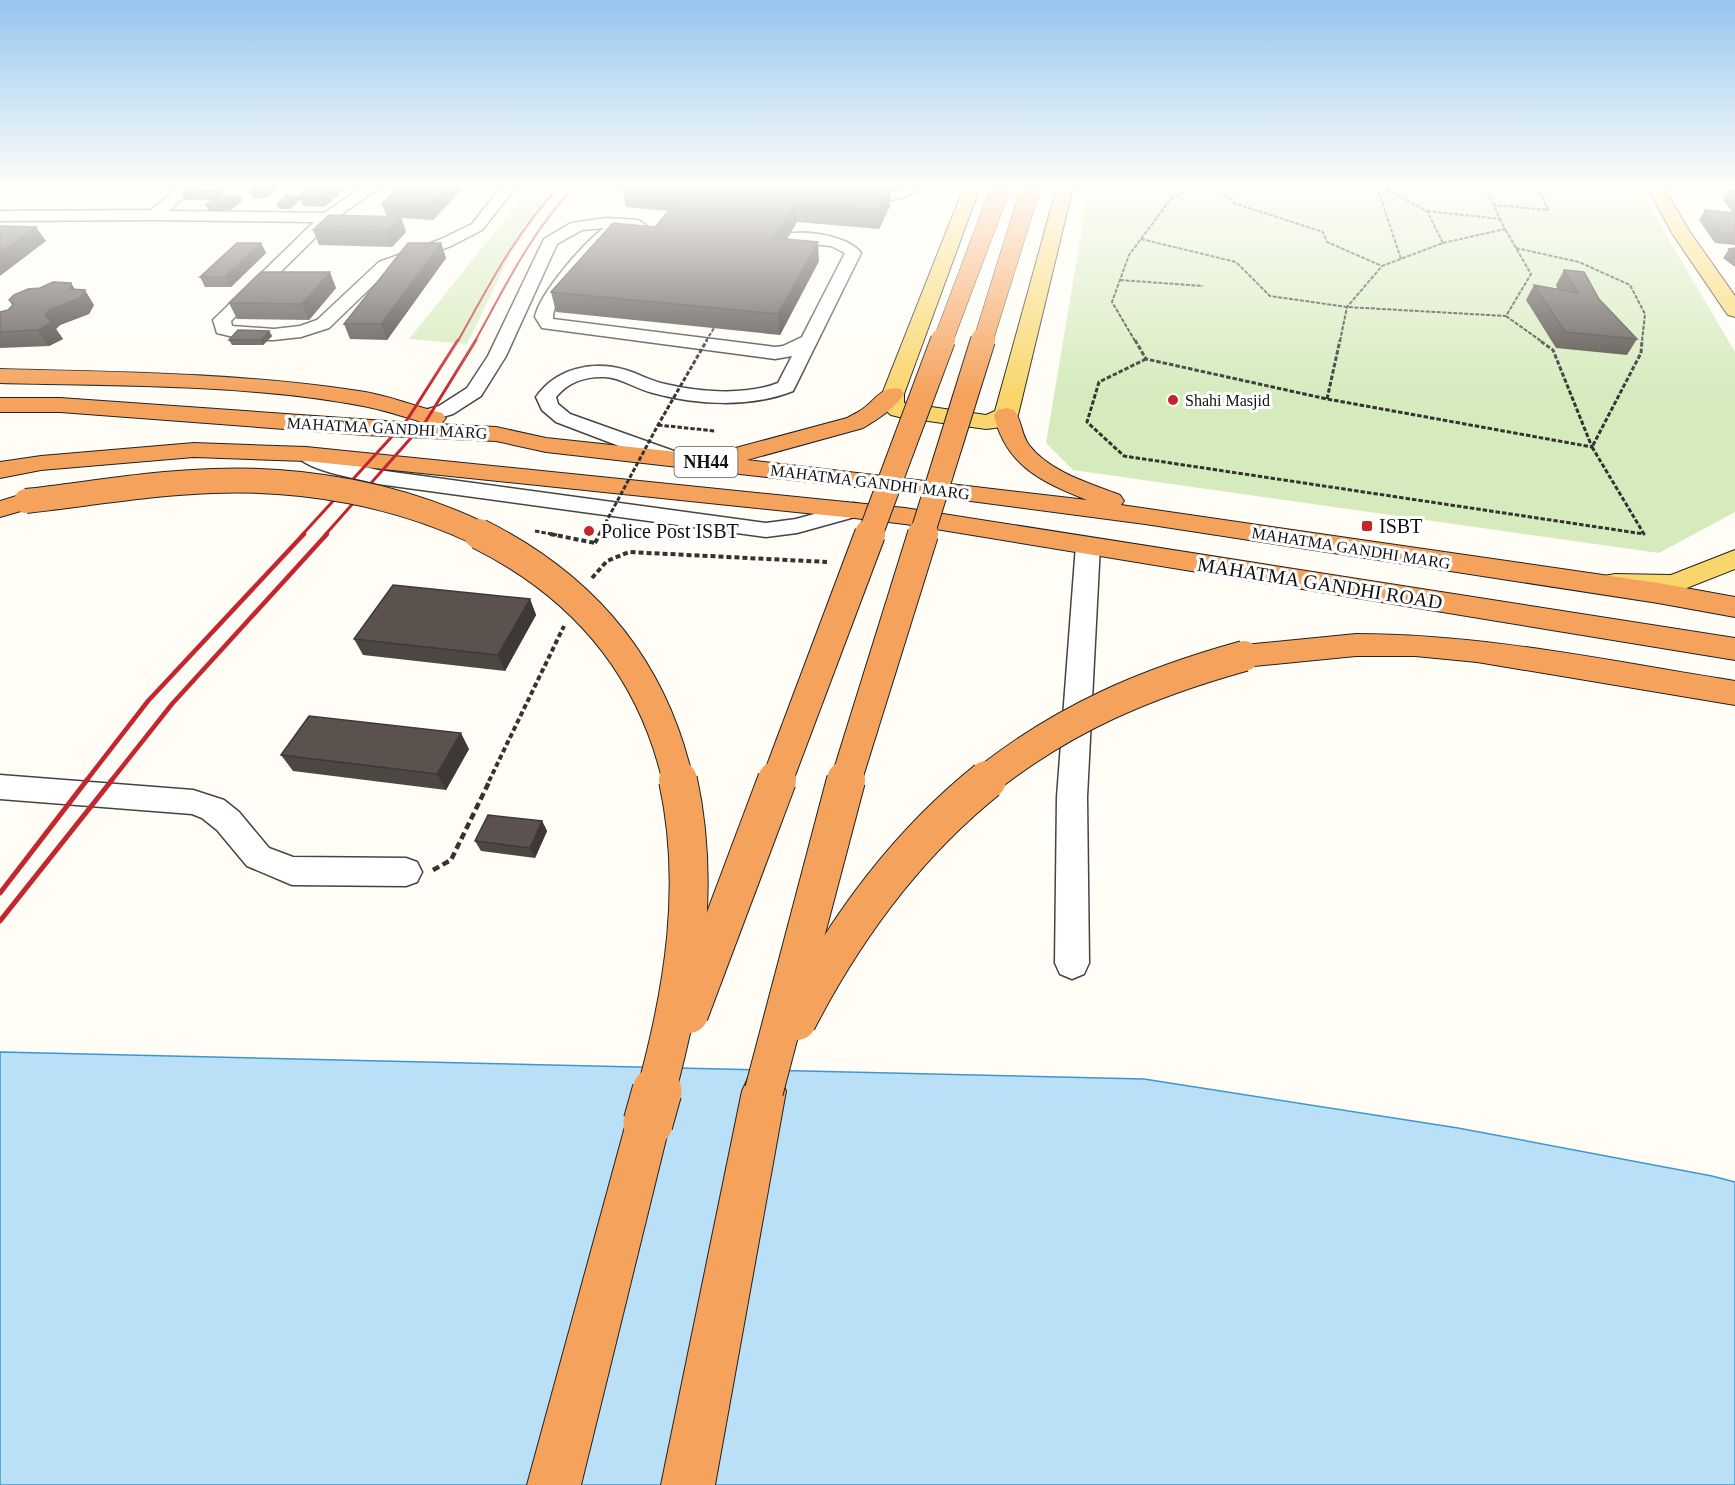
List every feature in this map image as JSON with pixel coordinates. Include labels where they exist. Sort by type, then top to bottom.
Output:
[{"type":"highway","points":[[648,1122],[975,256]]},
{"type":"highway","points":[[688,1485],[764,1091],[848,774],[1009,256]]},
{"type":"highway","points":[[0,376],[150,380],[362,398],[496,434]]},
{"type":"highway","points":[[707,462],[855,423],[872,413],[893,394]]},
{"type":"highway","name":"MAHATMA GANDHI MARG","points":[[0,405],[60,405],[364,428],[496,434],[546,445],[917,486],[1145,516],[1735,607]]},
{"type":"highway","points":[[1006,416],[1014,439],[1021,450],[1044,470],[1145,516]]},
{"type":"highway","name":"MAHATMA GANDHI MARG","points":[[0,470],[40,463],[194,450],[306,454],[905,516]]},
{"type":"highway","points":[[8,503],[218,479],[275,481],[329,487],[380,497],[428,511],[473,528],[515,550],[554,577],[589,609],[620,647],[647,691],[667,741],[681,799],[688,865],[686,940],[674,1026],[554,1485]]},
{"type":"highway","name":"MAHATMA GANDHI ROAD","points":[[905,516],[1735,649]]},
{"type":"highway","points":[[764,1091],[811,991],[863,909],[919,840],[979,785],[1041,740],[1106,704],[1174,676],[1244,656],[1356,645],[1392,645],[1477,651],[1735,693]]},
{"type":"main road","points":[[946,256],[893,394],[892,405],[899,410],[986,422],[996,421],[1006,416],[1047,256]]},
{"type":"main road","points":[[1697,256],[1735,311]]},
{"type":"main road","points":[[1580,583],[1674,584],[1735,560]]},
{"type":"street","points":[[288,256],[222,320],[223,329],[239,333],[282,334],[314,328],[323,324],[385,265],[409,256]]},
{"type":"street","points":[[425,416],[446,410],[474,392],[501,347],[543,256]]},
{"type":"street","points":[[585,256],[554,292],[543,314],[548,324],[775,353],[788,351],[810,340]]},
{"type":"street","points":[[677,460],[563,418],[549,406],[546,397],[552,389],[567,379],[582,373],[600,371],[614,373],[649,386],[679,392],[754,396],[780,390],[790,382],[849,256]]},
{"type":"street","points":[[1072,963],[1072,797],[1088,545]]},
{"type":"street","points":[[0,788],[193,802],[213,809],[228,821],[258,857],[292,871],[406,872]]},
{"type":"path","points":[[1129,256],[1112,302],[1146,359]]},
{"type":"path","points":[[1212,256],[1236,262],[1270,296],[1347,307],[1506,316],[1553,350],[1592,447],[1644,534],[1124,456],[1087,422],[1099,382],[1146,359],[1327,399],[1592,447]]},
{"type":"path","points":[[1360,256],[1382,266]]},
{"type":"path","points":[[1327,399],[1347,307],[1382,266],[1408,256]]},
{"type":"path","points":[[1506,316],[1531,274],[1521,256]]},
{"type":"path","points":[[1553,256],[1579,262],[1630,285],[1645,314],[1641,353],[1592,447]]},
{"type":"path","points":[[1120,280],[1203,286]]},
{"type":"path","points":[[534,531],[595,543],[658,425],[714,328]]},
{"type":"path","points":[[658,425],[714,431]]},
{"type":"path","points":[[588,585],[607,561],[614,556],[629,552],[827,562]]},
{"type":"path","points":[[406,872],[426,872],[440,868],[451,860],[565,623]]},
{"type":"green space","points":[[475,256],[509,256],[467,344],[409,339]]},
{"type":"green space","points":[[1077,256],[1679,256],[1735,352],[1735,512],[1659,553],[1073,470],[1046,443]]},
{"type":"water","points":[[0,1052],[1144,1079],[1458,1128],[1712,1176],[1735,1182],[1735,1485],[0,1485]]},
{"type":"building","points":[[223,256],[247,256],[225,277],[200,277]]},
{"type":"building","points":[[397,256],[431,256],[381,324],[344,324]]},
{"type":"building","points":[[583,256],[810,256],[778,314],[551,292]]},
{"type":"building","points":[[1564,270],[1584,272],[1599,299],[1637,339],[1565,332],[1534,285],[1578,293]]},
{"type":"building","points":[[261,272],[330,272],[302,304],[229,303]]},
{"type":"building","points":[[53,282],[71,283],[70,289],[85,290],[80,298],[49,310],[45,315],[52,323],[38,330],[0,332],[0,312],[8,310],[14,304],[9,300],[14,295]]},
{"type":"building","points":[[238,330],[269,331],[261,340],[229,340]]},
{"type":"building","points":[[393,585],[530,599],[498,655],[354,639]]},
{"type":"building","points":[[309,716],[461,733],[437,774],[281,755]]},
{"type":"building","points":[[488,815],[542,821],[530,848],[475,841]]},
{"type":"railway","points":[[458,341],[507,256]]},
{"type":"railway","points":[[475,341],[523,256]]},
{"type":"railway","points":[[302,535],[407,420],[458,340]]},
{"type":"railway","points":[[325,535],[426,421],[476,340]]},
{"type":"railway","points":[[86,781],[148,701],[304,534]]},
{"type":"railway","points":[[111,781],[172,704],[327,534]]},
{"type":"railway","points":[[0,893],[87,780]]},
{"type":"railway","points":[[0,921],[112,780]]},
{"type":"place","name":"Shahi Masjid","points":[[1173,400]]},
{"type":"place","name":"ISBT","points":[[1367,526]]},
{"type":"place","name":"Police Post ISBT","points":[[589,531]]}]
